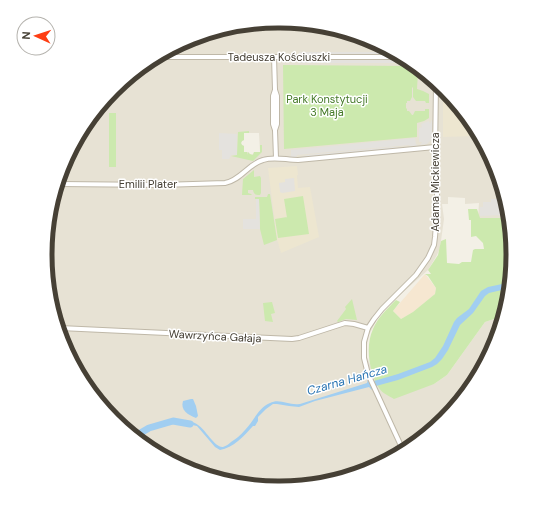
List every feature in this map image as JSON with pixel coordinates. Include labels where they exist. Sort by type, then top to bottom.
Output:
[{"type":"street","name":"Tadeusza Kościuszki","points":[[168,57],[390,57]]},
{"type":"street","points":[[274,57],[275,90],[273,96],[273,124],[275,130],[276,158],[298,160],[435,147]]},
{"type":"street","name":"Adama Mickiewicza","points":[[368,328],[382,309],[416,275],[428,258],[434,245],[437,212],[437,184],[434,155],[436,91]]},
{"type":"street","name":"Emilii Plater","points":[[64,184],[160,185],[225,183],[235,180],[259,161],[276,158]]},
{"type":"street","name":"Wawrzyńca Gałaja","points":[[65,328],[292,339],[346,324],[354,324],[368,328]]},
{"type":"street","points":[[368,328],[364,342],[364,358],[368,374],[401,446]]},
{"type":"shaded area","points":[[264,28],[294,28],[323,32],[366,45],[405,66],[439,94],[459,117],[475,141],[488,168],[498,196],[503,218],[478,218],[479,203],[465,204],[465,198],[448,197],[448,204],[442,204],[444,219],[440,248],[437,255],[428,270],[392,302],[382,313],[369,335],[367,357],[380,389],[434,384],[447,375],[485,322],[496,318],[482,355],[459,392],[428,425],[405,443],[392,451],[366,464],[323,477],[294,481],[264,481],[235,477],[192,464],[153,443],[119,415],[99,392],[83,368],[70,341],[60,313],[54,284],[52,254],[54,225],[60,196],[76,154],[99,117],[119,94],[153,66],[192,45],[235,32]],"holes":[[[244,133],[259,133],[260,152],[254,152],[251,155],[248,152],[244,152],[244,146],[241,143],[244,140]]]},
{"type":"shaded area","points":[[299,52],[381,52],[386,55],[299,55]]},
{"type":"shaded area","points":[[299,60],[396,60],[395,63],[299,63]]},
{"type":"shaded area","points":[[443,98],[459,117],[472,136],[443,137]]},
{"type":"shaded area","points":[[432,120],[431,140],[427,144],[420,145],[422,142],[419,142],[419,128],[422,127],[421,124],[429,121],[430,124]]},
{"type":"shaded area","points":[[219,133],[237,134],[237,155],[231,155],[229,159],[222,159],[222,150],[219,150]]},
{"type":"shaded area","points":[[415,138],[416,144],[418,145],[409,148],[409,145],[297,155],[297,158],[290,157],[291,150]]},
{"type":"shaded area","points":[[393,147],[402,148],[299,158],[307,155]]},
{"type":"shaded area","points":[[297,166],[298,188],[310,187],[319,237],[281,253],[277,239],[268,168]]},
{"type":"shaded area","points":[[294,178],[295,191],[280,192],[279,183],[285,182],[285,179]]},
{"type":"shaded area","points":[[256,199],[259,199],[260,229],[243,229],[243,219],[256,219]]},
{"type":"shaded area","points":[[491,199],[499,199],[501,215],[480,216],[480,207],[483,207],[483,202],[491,202]]},
{"type":"shaded area","points":[[425,274],[436,288],[435,294],[414,312],[401,319],[393,311]]},
{"type":"green space","name":"Park Konstytucji 3 Maja","points":[[283,65],[405,66],[418,76],[417,89],[429,94],[429,103],[426,103],[425,101],[416,101],[413,97],[413,87],[412,97],[410,101],[407,101],[406,103],[407,111],[409,111],[412,115],[415,111],[425,111],[425,109],[429,109],[429,118],[417,123],[417,137],[284,149]]},
{"type":"green space","points":[[109,113],[116,113],[116,167],[109,167]]},
{"type":"green space","points":[[249,131],[249,133],[244,133],[244,140],[241,143],[244,146],[244,152],[247,152],[247,155],[248,152],[253,155],[254,152],[260,152],[260,145],[262,145],[262,152],[253,161],[231,156],[237,155],[238,132]]},
{"type":"green space","points":[[254,170],[254,177],[260,176],[261,178],[261,193],[260,195],[256,195],[253,190],[248,190],[248,193],[252,195],[242,195],[243,179]]},
{"type":"green space","points":[[268,194],[270,194],[277,240],[264,245],[260,229],[259,199],[255,199],[255,197],[267,197]]},
{"type":"green space","points":[[303,196],[309,234],[278,238],[275,219],[287,217],[284,199]]},
{"type":"green space","points":[[468,209],[477,209],[480,218],[503,218],[506,254],[504,284],[496,318],[485,322],[447,375],[434,384],[394,399],[380,390],[373,374],[369,359],[369,343],[373,329],[380,317],[396,300],[400,302],[393,311],[401,319],[413,312],[435,294],[436,288],[425,274],[431,274],[428,270],[438,255],[441,241],[446,239],[447,263],[459,264],[462,262],[471,262],[473,250],[484,249],[483,243],[476,236],[471,237],[471,220],[469,220]]},
{"type":"green space","points":[[352,299],[357,320],[346,319],[338,322],[337,321],[346,309],[345,307]]},
{"type":"green space","points":[[272,302],[275,313],[271,314],[273,322],[265,321],[263,303]]},
{"type":"water","points":[[504,284],[503,290],[489,293],[485,296],[473,313],[460,325],[442,359],[432,367],[398,380],[376,386],[372,390],[369,387],[315,401],[299,407],[273,404],[258,417],[258,421],[255,426],[253,426],[238,441],[225,449],[220,450],[215,447],[197,426],[182,423],[180,421],[194,423],[201,427],[213,442],[220,447],[223,447],[240,435],[259,411],[270,403],[277,401],[300,404],[367,383],[368,379],[374,381],[430,362],[435,358],[443,346],[457,318],[469,309],[481,291],[488,287]]},
{"type":"water","points":[[193,399],[196,406],[198,416],[196,418],[184,410],[182,404],[183,401]]},
{"type":"waterway","name":"Czarna Hańcza","points":[[140,433],[149,428],[173,421],[190,424]]}]
